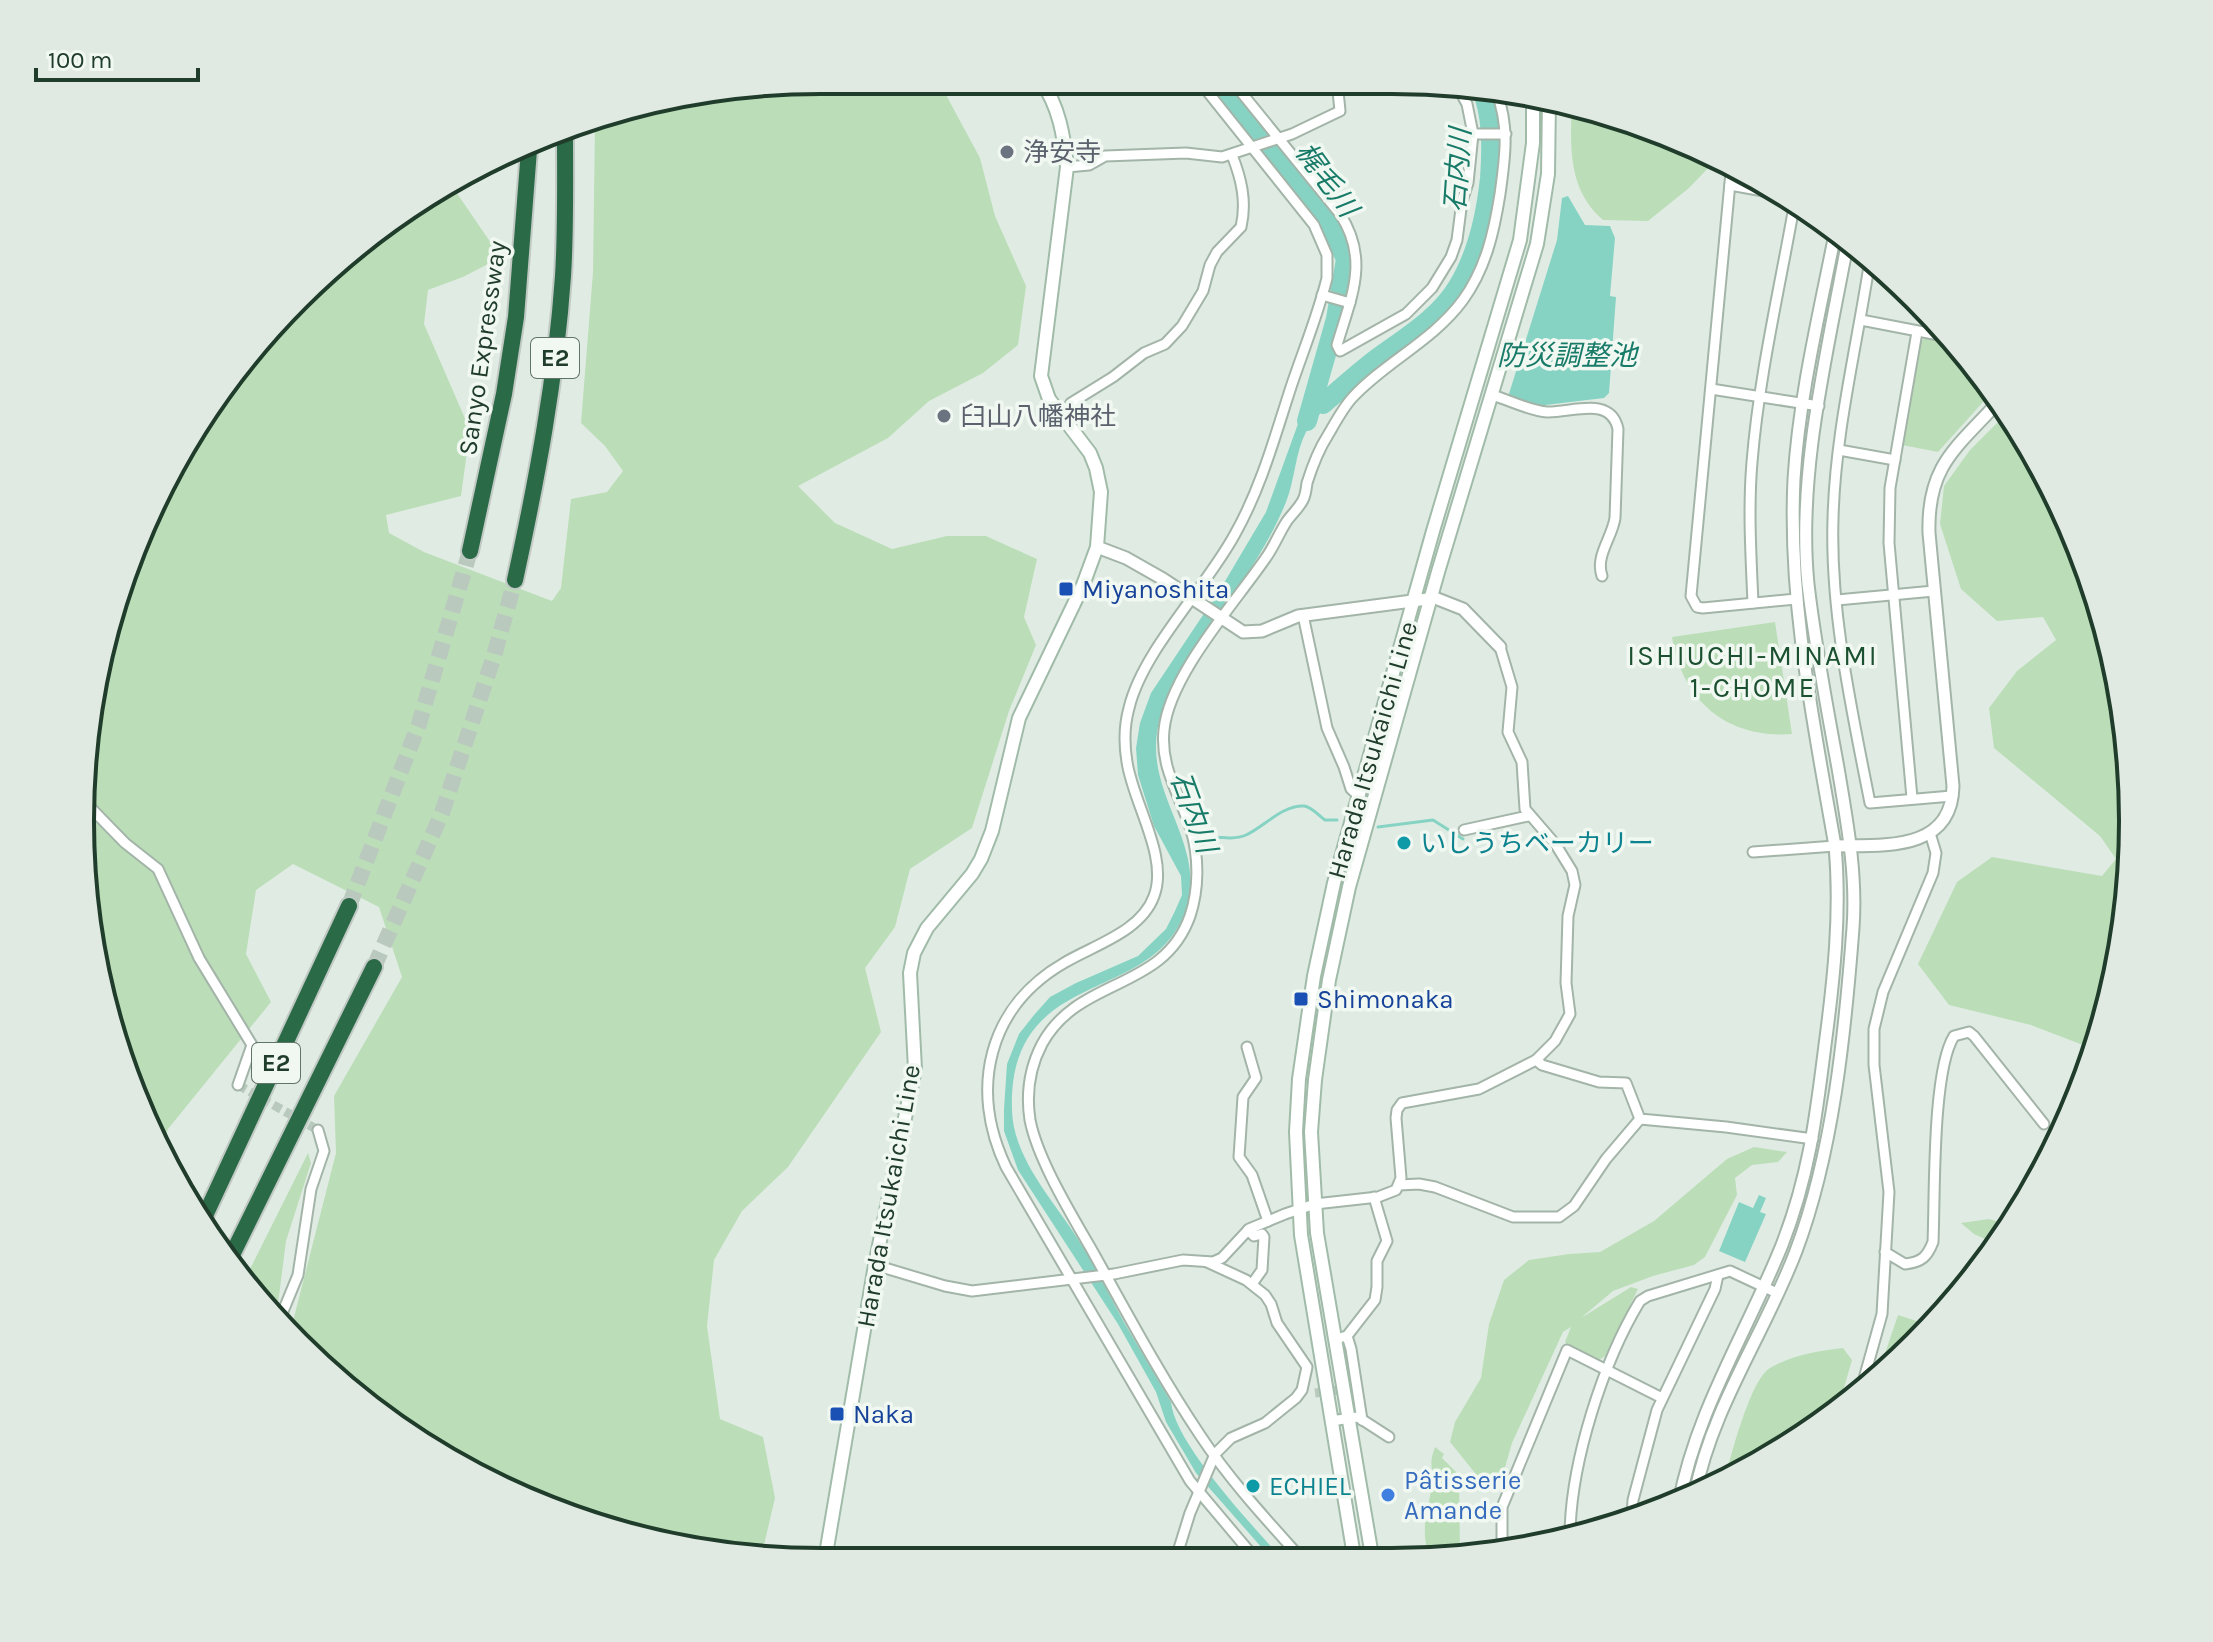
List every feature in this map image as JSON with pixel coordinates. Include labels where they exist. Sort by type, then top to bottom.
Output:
[{"type":"highway","name":"E2","points":[[515,580],[545,428],[556,350],[563,275],[565,141]]},
{"type":"highway","name":"Sanyo Expressway","points":[[470,551],[499,420],[516,317],[529,156]]},
{"type":"highway","name":"E2","points":[[208,1210],[349,906]]},
{"type":"highway","name":"E2","points":[[234,1250],[374,967]]},
{"type":"main road","name":"Harada Itsukaichi Line","points":[[827,1548],[875,1265],[915,1069],[910,973],[914,953],[927,928],[981,859],[992,831],[1019,718],[1083,585],[1097,547],[1101,492],[1096,468],[1090,453],[1049,399],[1041,376],[1067,167],[1064,136],[1050,94]]},
{"type":"main road","name":"Harada Itsukaichi Line","points":[[1353,1548],[1299,1209],[1296,1132],[1299,1079],[1334,883],[1520,240],[1533,143],[1533,108]]},
{"type":"main road","name":"Harada Itsukaichi Line","points":[[1371,1548],[1348,1417],[1341,1337],[1315,1204],[1311,1132],[1315,1080],[1337,941],[1349,887],[1537,244],[1548,174],[1549,112]]},
{"type":"street","points":[[1210,94],[1320,234],[1328,266],[1323,295],[1251,503],[1235,535],[1140,677],[1128,711],[1125,728],[1127,764],[1157,865],[1157,884],[1151,902],[1133,925],[1064,963],[1032,986],[1007,1017],[995,1044],[988,1072],[987,1111],[997,1149],[1072,1279],[1199,1490],[1247,1548]]},
{"type":"street","points":[[1242,94],[1340,214],[1352,237],[1357,262],[1337,345],[1340,351],[1406,314],[1442,273],[1457,240],[1462,201],[1468,183],[1474,134],[1464,98]]},
{"type":"street","points":[[1067,167],[1089,165],[1105,156],[1232,155],[1292,134],[1340,111],[1338,94]]},
{"type":"street","points":[[1292,1548],[1214,1457],[1104,1275],[1034,1135],[1028,1104],[1031,1072],[1043,1042],[1062,1017],[1087,997],[1155,964],[1176,943],[1190,916],[1197,879],[1196,853],[1190,828],[1170,781],[1164,748],[1166,715],[1178,684],[1302,501],[1324,441],[1351,399],[1449,317],[1474,283],[1484,264],[1495,224],[1505,161],[1505,134],[1498,102]]},
{"type":"street","points":[[1474,134],[1505,134]]},
{"type":"street","points":[[1062,419],[1071,403],[1144,353],[1165,344],[1182,326],[1203,291],[1217,252],[1241,227],[1241,178],[1232,155]]},
{"type":"street","points":[[1731,178],[1692,603],[1703,608],[1796,599]]},
{"type":"street","points":[[1730,185],[1752,189]]},
{"type":"street","points":[[1753,603],[1752,462],[1793,215]]},
{"type":"street","points":[[1682,1488],[1710,1401],[1797,1205],[1813,1139],[1837,929],[1839,886],[1796,599],[1794,480],[1803,403],[1833,243]]},
{"type":"street","points":[[1699,1480],[1708,1443],[1777,1293],[1811,1210],[1824,1158],[1845,1013],[1855,888],[1851,845],[1808,580],[1809,482],[1846,253]]},
{"type":"street","points":[[1868,272],[1839,450],[1833,521],[1837,600],[1847,685],[1870,803],[1952,796]]},
{"type":"street","points":[[1323,295],[1349,302]]},
{"type":"street","points":[[1861,320],[1932,334]]},
{"type":"street","points":[[1912,798],[1889,543],[1890,488],[1917,332]]},
{"type":"street","points":[[1711,389],[1819,406]]},
{"type":"street","points":[[1492,395],[1547,412],[1583,408],[1601,410],[1611,413],[1617,420],[1614,525],[1599,564],[1602,576]]},
{"type":"street","points":[[1753,852],[1914,841],[1930,833],[1943,820],[1952,796],[1929,518],[1933,488],[1954,448],[1991,410]]},
{"type":"street","points":[[1839,450],[1895,460]]},
{"type":"street","points":[[1097,547],[1126,558],[1163,579],[1250,634],[1303,615],[1431,598],[1460,607],[1500,647],[1512,687],[1508,732],[1522,762],[1524,804],[1528,816],[1556,845],[1572,871],[1575,885],[1568,916],[1566,983],[1570,1014],[1555,1041],[1536,1060],[1479,1089],[1402,1103],[1396,1118],[1399,1185]]},
{"type":"street","points":[[1837,600],[1934,591]]},
{"type":"street","points":[[1303,615],[1327,728],[1352,792],[1360,797]]},
{"type":"street","points":[[94,812],[125,843],[158,869],[199,958],[252,1045],[238,1085]]},
{"type":"street","points":[[1464,830],[1528,816]]},
{"type":"street","points":[[1866,1372],[1882,1314],[1889,1175],[1874,1065],[1874,1029],[1883,992],[1933,873],[1936,853],[1930,833]]},
{"type":"street","points":[[1885,1252],[1905,1264],[1918,1263],[1927,1256],[1933,1242],[1939,1110],[1948,1046],[1954,1036],[1969,1032],[1974,1036],[2044,1124]]},
{"type":"street","points":[[1247,1047],[1256,1078],[1242,1101],[1239,1157],[1252,1175],[1268,1221]]},
{"type":"street","points":[[1536,1060],[1542,1065],[1599,1082],[1626,1083],[1640,1119]]},
{"type":"street","points":[[875,1265],[958,1290],[986,1290],[1104,1275],[1183,1260],[1207,1262],[1222,1258],[1248,1230],[1268,1221],[1315,1204],[1390,1193],[1399,1185],[1435,1187],[1509,1216],[1559,1217],[1574,1206],[1606,1159],[1640,1119]]},
{"type":"street","points":[[1640,1119],[1813,1139]]},
{"type":"street","points":[[284,1310],[298,1275],[311,1189],[324,1151],[318,1130]]},
{"type":"street","points":[[1362,1420],[1357,1388],[1341,1337],[1375,1300],[1377,1261],[1386,1247],[1386,1236],[1374,1197]]},
{"type":"street","points":[[1248,1230],[1254,1236],[1262,1234],[1264,1237],[1262,1270],[1252,1284]]},
{"type":"street","points":[[1179,1548],[1214,1457],[1231,1438],[1268,1422],[1306,1392],[1306,1363],[1295,1352],[1277,1323],[1269,1300],[1252,1284],[1207,1262]]},
{"type":"street","points":[[1570,1525],[1571,1499],[1596,1396],[1638,1304],[1644,1298],[1733,1272],[1777,1293]]},
{"type":"street","points":[[1633,1507],[1662,1398],[1715,1289],[1718,1275]]},
{"type":"street","points":[[1502,1539],[1502,1507],[1567,1350],[1662,1398]]},
{"type":"street","points":[[1331,1421],[1348,1417],[1362,1420],[1389,1437]]},
{"type":"green space","points":[[821,94],[946,94],[980,158],[995,216],[1026,286],[1018,345],[983,373],[929,401],[888,438],[798,486],[835,523],[892,549],[947,536],[986,536],[1037,559],[1024,617],[1036,645],[1009,711],[972,828],[910,869],[895,927],[865,968],[881,1032],[788,1167],[742,1211],[714,1260],[707,1326],[720,1419],[763,1437],[775,1498],[764,1545],[726,1542],[633,1523],[543,1493],[499,1473],[457,1451],[378,1398],[293,1320],[336,1153],[334,1096],[402,977],[379,907],[293,864],[256,890],[246,954],[271,1002],[166,1135],[149,1099],[119,1009],[100,916],[94,821],[96,773],[100,726],[119,633],[149,543],[169,499],[191,457],[244,378],[274,342],[342,274],[378,244],[456,192],[493,246],[492,262],[428,290],[424,324],[470,430],[461,496],[386,515],[389,533],[424,552],[552,601],[561,588],[571,499],[607,492],[623,471],[605,446],[581,423],[593,272],[595,131],[679,108],[726,100]]},
{"type":"green space","points":[[1572,117],[1626,133],[1709,167],[1689,188],[1648,221],[1603,220],[1583,195],[1577,181]]},
{"type":"green space","points":[[1927,337],[1936,339],[1985,400],[1938,452],[1902,445],[1921,341]]},
{"type":"green space","points":[[1999,421],[2022,458],[2064,543],[2094,633],[2105,679],[2117,773],[2117,869],[2105,963],[2083,1045],[2031,1025],[1949,1005],[1918,964],[1957,882],[1992,857],[2102,876],[2116,859],[2100,836],[1994,748],[1989,708],[2017,671],[2056,640],[2043,617],[1997,621],[1961,589],[1940,524],[1944,486],[1970,450]]},
{"type":"green space","points":[[1775,622],[1792,734],[1747,730],[1711,711],[1686,680],[1672,637]]},
{"type":"green space","points":[[1754,1147],[1787,1152],[1778,1162],[1752,1165],[1735,1178],[1737,1195],[1705,1257],[1694,1265],[1613,1291],[1581,1318],[1631,1287],[1638,1289],[1605,1356],[1599,1360],[1567,1345],[1565,1342],[1571,1327],[1563,1332],[1512,1443],[1502,1478],[1483,1483],[1450,1442],[1455,1422],[1481,1378],[1489,1324],[1504,1280],[1529,1260],[1600,1252],[1654,1221],[1727,1159]]},
{"type":"green space","points":[[308,1153],[311,1163],[286,1241],[278,1304],[249,1270]]},
{"type":"green space","points":[[1989,1219],[1998,1222],[1986,1239],[1961,1223]]},
{"type":"green space","points":[[1898,1315],[1919,1322],[1906,1335],[1884,1355]]},
{"type":"green space","points":[[1843,1348],[1852,1360],[1843,1391],[1756,1451],[1729,1465],[1743,1418],[1763,1375],[1778,1364],[1815,1352]]},
{"type":"green space","points":[[1435,1447],[1459,1475],[1460,1544],[1426,1547],[1425,1527],[1433,1479]]},
{"type":"water","name":"防災調整池","points":[[1568,196],[1585,225],[1610,226],[1615,238],[1610,296],[1616,297],[1609,393],[1604,398],[1537,406],[1508,397],[1557,240],[1562,198]]},
{"type":"water","points":[[1353,385],[1321,412],[1306,432],[1289,494],[1278,520],[1249,571],[1179,674],[1157,730],[1158,768],[1186,850],[1190,871],[1190,893],[1184,915],[1166,944],[1141,964],[1054,1010],[1032,1032],[1016,1065],[1012,1111],[1020,1147],[1028,1164],[1093,1263],[1171,1402],[1186,1439],[1216,1482],[1272,1548],[1262,1548],[1196,1473],[1166,1422],[1156,1392],[1118,1324],[1018,1170],[1004,1131],[1004,1109],[1007,1064],[1019,1034],[1034,1015],[1050,997],[1138,956],[1166,929],[1182,895],[1181,876],[1154,826],[1138,775],[1136,748],[1140,723],[1151,693],[1221,588],[1266,512],[1307,399]]},
{"type":"water","points":[[1759,1195],[1766,1198],[1760,1212],[1766,1214],[1745,1262],[1719,1251],[1739,1202],[1753,1208]]},
{"type":"waterway","name":"梶毛川","points":[[1228,94],[1329,222],[1346,259],[1336,319],[1307,421]]},
{"type":"waterway","name":"石内川","points":[[1323,404],[1368,365],[1430,319],[1449,299],[1464,276],[1480,235],[1490,178],[1490,121],[1485,100]]},
{"type":"waterway","points":[[1198,849],[1212,839],[1246,835],[1296,807],[1307,807],[1325,820],[1337,820]]},
{"type":"waterway","points":[[1378,827],[1433,820],[1463,839]]},
{"type":"tunnel","points":[[349,906],[419,724],[470,551]]},
{"type":"tunnel","points":[[374,967],[442,813],[494,656],[515,580]]},
{"type":"tunnel","points":[[238,1085],[318,1130]]},
{"type":"tunnel","points":[[1315,1393],[1356,1388]]},
{"type":"place","name":"浄安寺","points":[[1007,152]]},
{"type":"place","name":"臼山八幡神社","points":[[944,416]]},
{"type":"place","name":"Miyanoshita","points":[[1066,589]]},
{"type":"place","name":"いしうちベーカリー","points":[[1404,843]]},
{"type":"place","name":"Shimonaka","points":[[1301,999]]},
{"type":"place","name":"Naka","points":[[837,1414]]},
{"type":"place","name":"ECHIEL","points":[[1253,1486]]},
{"type":"place","name":"Pâtisserie Amande","points":[[1388,1495]]},
{"type":"district","name":"ISHIUCHI-MINAMI 1-CHOME","points":[[1753,671]]}]
